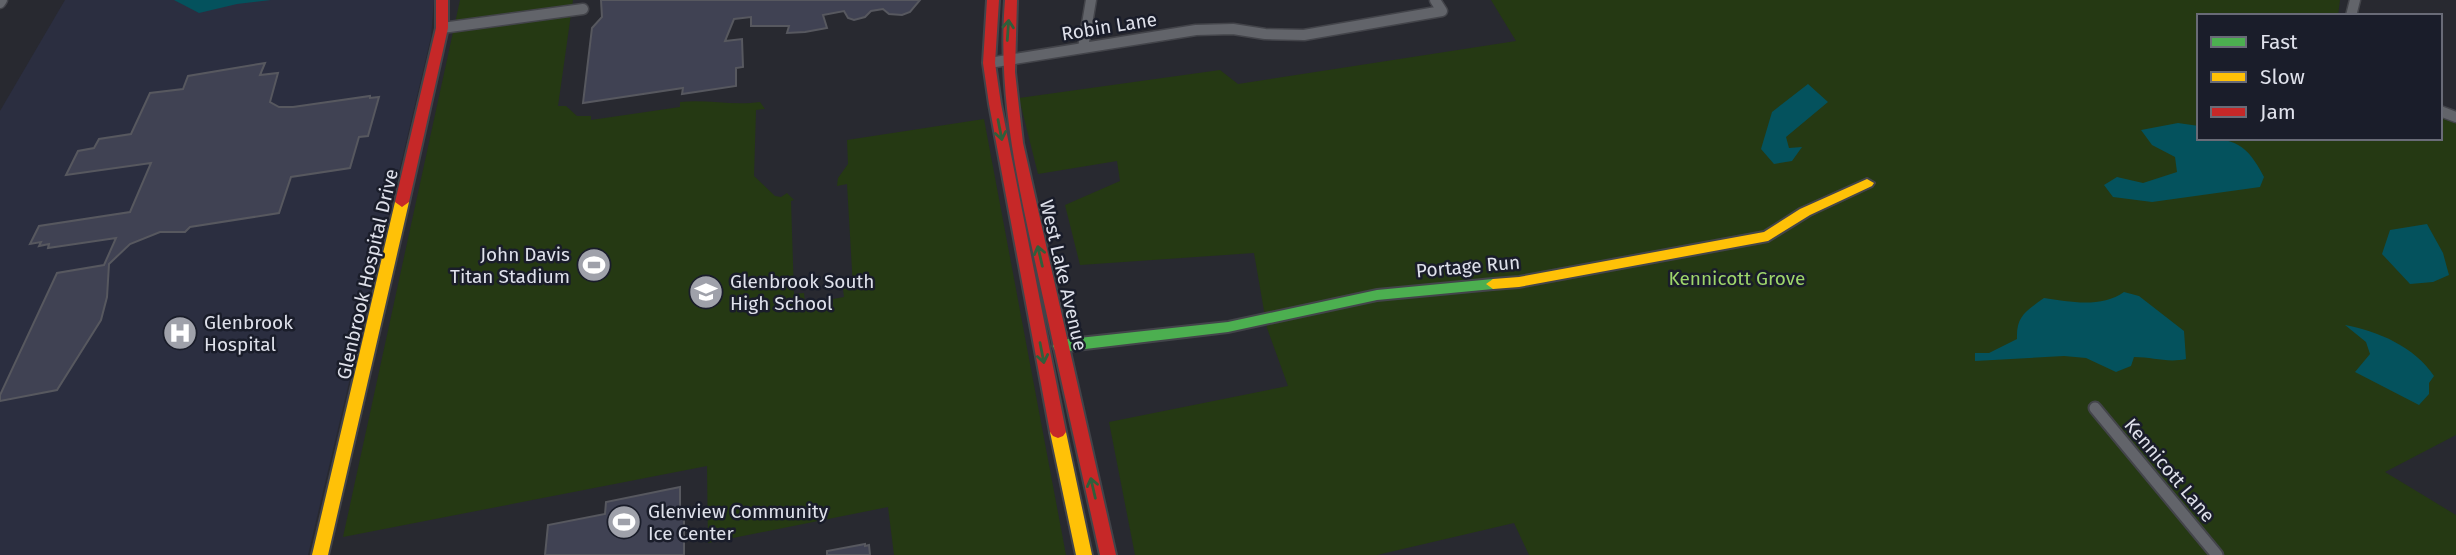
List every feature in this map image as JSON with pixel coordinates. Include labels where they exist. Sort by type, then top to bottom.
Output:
[{"type":"street","name":"Glenbrook Hospital Drive","points":[[320,555],[442,28],[442,0]]},
{"type":"street","name":"West Lake Avenue","points":[[993,0],[989,62],[1038,336],[1084,555]]},
{"type":"street","name":"West Lake Avenue","points":[[1011,0],[1006,60],[1007,91],[1026,192],[1108,555]]},
{"type":"street","points":[[1083,48],[1091,0]]},
{"type":"street","name":"Robin Lane","points":[[989,62],[1196,30],[1233,29],[1265,34],[1304,35],[1442,11],[1435,0]]},
{"type":"street","points":[[442,28],[583,9]]},
{"type":"street","name":"Portage Run","points":[[1060,346],[1228,327],[1377,295],[1418,289],[1519,282],[1768,236],[1805,212],[1867,183]]},
{"type":"street","name":"Kennicott Lane","points":[[2095,408],[2217,555]]},
{"type":"shaded area","name":"Glenbrook Hospital","points":[[65,0],[434,0],[431,37],[308,555],[0,555],[0,111]]},
{"type":"green space","name":"Glenbrook South High School","points":[[460,0],[573,0],[558,106],[566,106],[577,116],[591,116],[591,120],[680,107],[680,102],[760,102],[765,109],[756,110],[754,176],[775,196],[781,197],[787,193],[794,200],[791,201],[794,294],[804,293],[805,304],[844,297],[843,289],[853,287],[847,184],[837,186],[838,178],[848,164],[847,140],[984,119],[1066,555],[894,555],[888,507],[708,543],[707,466],[343,537]]},
{"type":"green space","name":"Kennicott Grove","points":[[1491,0],[2340,0],[2338,14],[2197,14],[2197,140],[2442,140],[2442,119],[2456,123],[2456,435],[2385,472],[2456,515],[2456,555],[1529,555],[1514,523],[1377,555],[1135,555],[1109,422],[1288,386],[1267,328],[1254,253],[1080,265],[1065,205],[1120,181],[1117,161],[1038,174],[1019,98],[1220,70],[1238,84],[1516,41]]},
{"type":"water","points":[[174,0],[271,0],[237,4],[199,13]]},
{"type":"water","points":[[1808,84],[1828,102],[1786,137],[1789,148],[1802,147],[1792,161],[1774,164],[1761,149],[1772,112]]},
{"type":"water","points":[[2178,123],[2197,126],[2197,140],[2225,140],[2239,145],[2252,157],[2264,177],[2260,187],[2152,202],[2113,197],[2104,185],[2117,177],[2143,183],[2177,172],[2175,157],[2152,145],[2141,130]]},
{"type":"water","points":[[2427,224],[2443,253],[2449,275],[2433,282],[2410,284],[2382,254],[2390,230]]},
{"type":"water","points":[[2124,292],[2139,296],[2184,331],[2186,359],[2134,357],[2131,366],[2116,372],[2086,358],[2064,356],[1975,361],[1975,353],[1989,353],[2017,339],[2020,319],[2044,298],[2096,302]]},
{"type":"water","points":[[2345,325],[2370,331],[2395,342],[2426,366],[2434,376],[2429,383],[2429,394],[2419,405],[2355,372],[2370,354],[2366,342]]},
{"type":"building","points":[[601,0],[920,0],[910,12],[902,15],[889,14],[883,9],[871,11],[865,17],[854,20],[848,18],[844,11],[823,15],[827,28],[805,32],[787,33],[789,26],[751,26],[751,17],[734,19],[725,41],[742,39],[743,67],[736,68],[736,86],[682,94],[683,88],[583,103],[592,28],[602,17]]},
{"type":"building","points":[[265,63],[260,75],[278,73],[270,102],[279,107],[379,97],[368,136],[359,137],[350,168],[291,177],[279,213],[190,227],[185,232],[160,232],[130,244],[109,264],[107,297],[101,320],[57,390],[0,401],[0,395],[57,273],[104,265],[116,238],[48,248],[49,244],[39,246],[41,242],[30,244],[39,226],[130,212],[151,163],[66,175],[78,151],[94,148],[99,139],[131,134],[150,93],[183,89],[188,76]]},
{"type":"building","name":"Glenview Community Ice Center","points":[[680,487],[680,519],[684,518],[684,555],[545,555],[548,525],[605,514],[606,502]]},
{"type":"building","points":[[869,545],[870,555],[827,555],[827,551]]},
{"type":"traffic: fast","points":[[1060,346],[1228,327],[1377,295],[1493,284]]},
{"type":"traffic: slow","points":[[1493,284],[1519,282],[1768,236],[1805,212],[1867,183]]},
{"type":"traffic: slow","points":[[320,555],[402,202]]},
{"type":"traffic: slow","points":[[1058,432],[1084,555]]},
{"type":"traffic: jam","points":[[402,202],[442,28],[442,0]]},
{"type":"traffic: jam","points":[[993,0],[989,63],[995,104],[1058,432]]},
{"type":"traffic: jam","points":[[1011,0],[1009,72],[1017,143],[1108,555]]},
{"type":"place","name":"John Davis Titan Stadium","points":[[594,265]]},
{"type":"place","name":"Glenbrook South High School","points":[[706,292]]},
{"type":"place","name":"Glenbrook Hospital","points":[[180,333]]},
{"type":"place","name":"Glenview Community Ice Center","points":[[624,522]]}]
